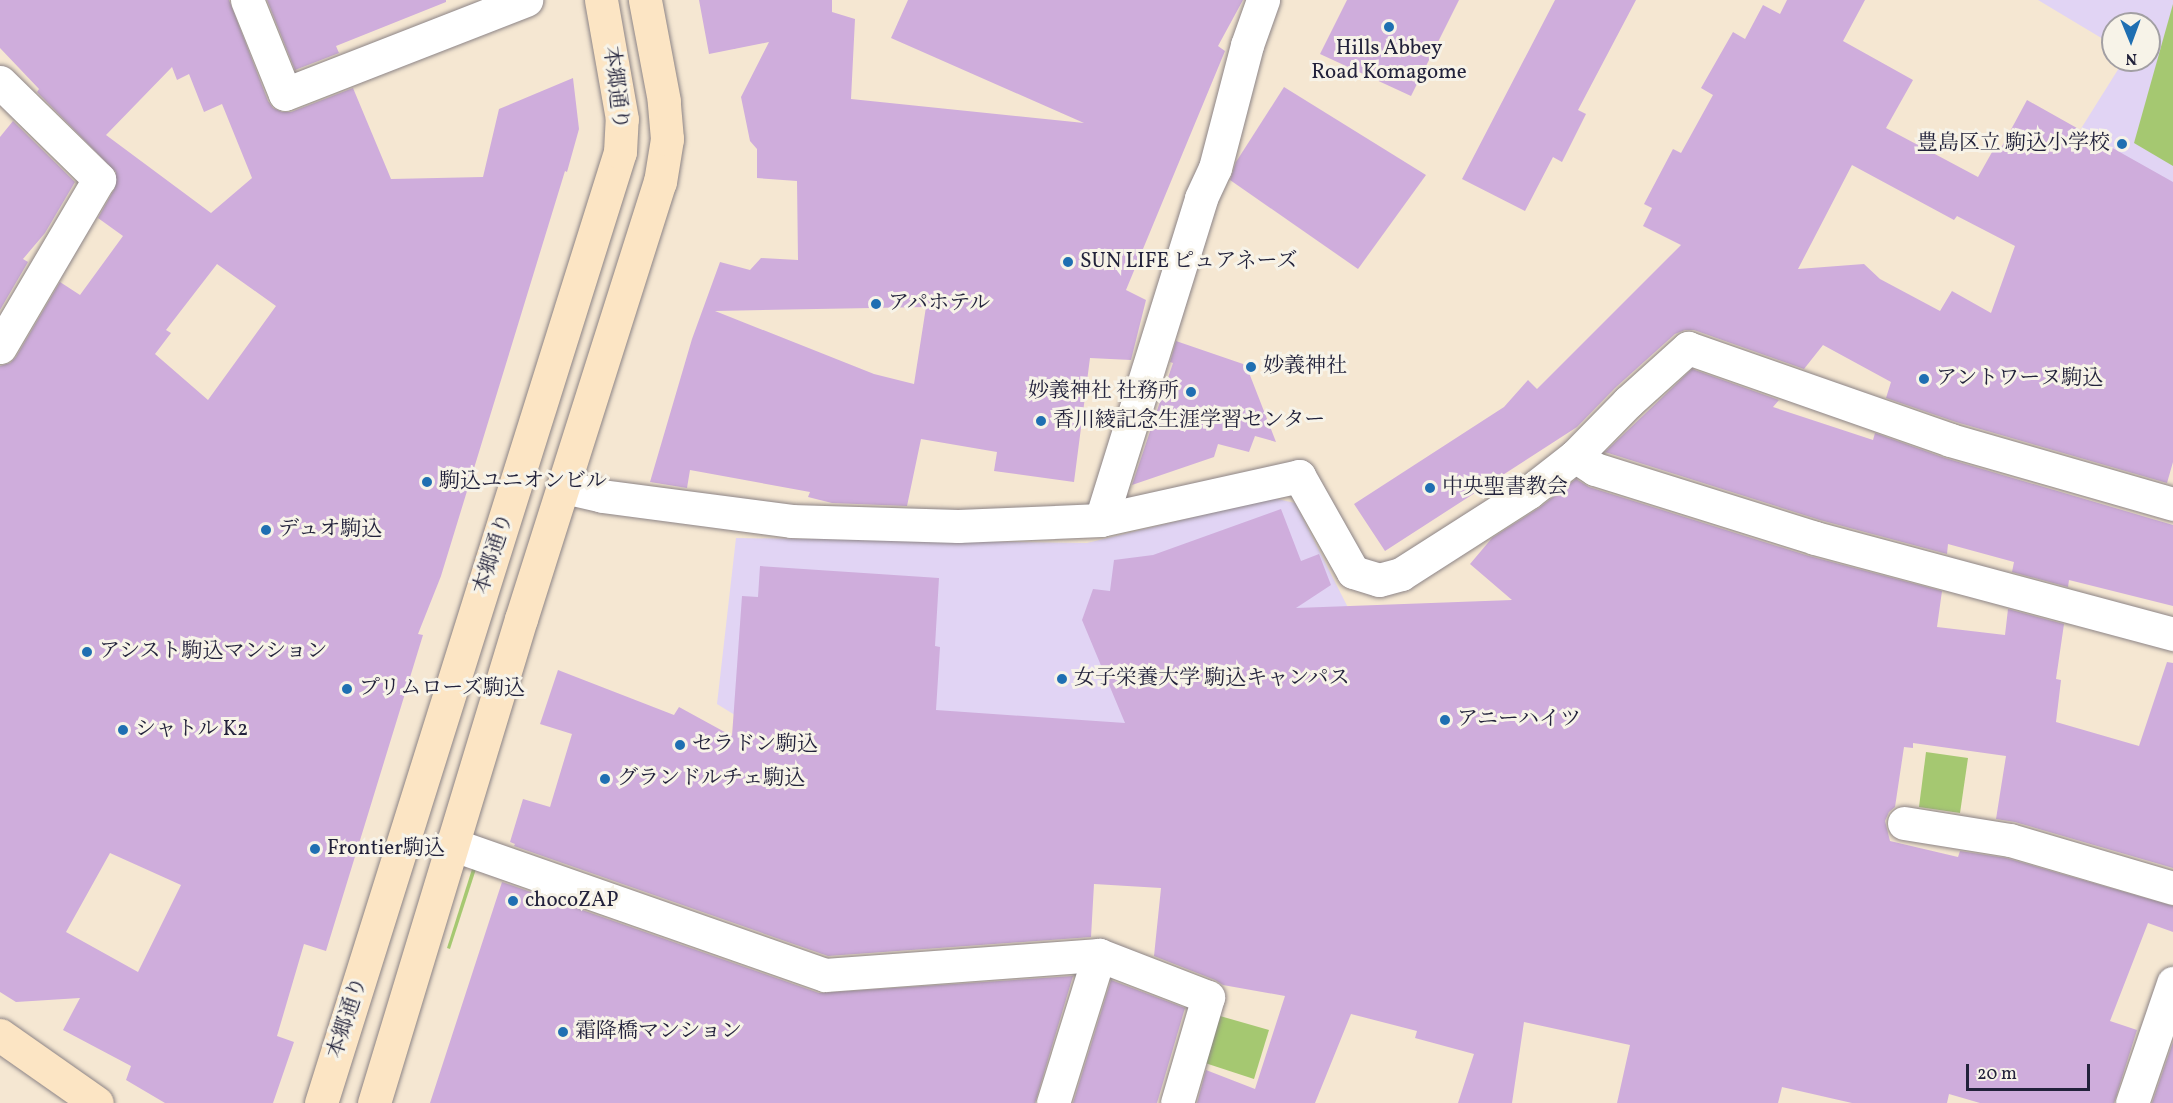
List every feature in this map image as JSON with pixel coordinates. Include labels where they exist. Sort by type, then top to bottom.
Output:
[{"type":"main road","name":"本郷通り","points":[[321,1103],[620,152],[622,119],[601,0]]},
{"type":"main road","name":"本郷通り","points":[[374,1103],[452,844],[660,182],[667,139],[650,2]]},
{"type":"main road","points":[[0,1035],[88,1100]]},
{"type":"street","points":[[247,0],[285,94],[526,0]]},
{"type":"street","points":[[1101,520],[1201,198],[1215,168],[1247,45],[1263,0]]},
{"type":"street","points":[[0,82],[99,179],[0,347]]},
{"type":"street","points":[[564,487],[602,496],[791,521],[958,526],[1101,520],[1299,476],[1353,572],[1379,580],[1401,574],[1529,492],[1575,456],[1628,402],[1688,348],[1950,440],[2173,504]]},
{"type":"street","points":[[1575,456],[1595,469],[1815,538],[2173,634]]},
{"type":"street","points":[[1904,823],[2010,840],[2173,888]]},
{"type":"street","points":[[452,844],[825,975],[1099,955],[1208,997],[1177,1103]]},
{"type":"street","points":[[1053,1103],[1099,955]]},
{"type":"street","points":[[2132,1103],[2173,983]]},
{"type":"shaded area","name":"豊島区立 駒込小学校","points":[[2038,0],[2173,0],[2173,321],[2018,229],[2116,72],[2161,72],[2161,12],[2101,12],[2101,38]]},
{"type":"shaded area","name":"女子栄養大学 駒込キャンパス","points":[[1273,498],[1295,503],[1372,655],[1410,798],[808,760],[717,704],[736,538],[1087,543]]},
{"type":"green space","points":[[2173,4],[2173,166],[2134,143],[2154,72],[2161,72],[2161,47]]},
{"type":"green space","points":[[1926,752],[1968,758],[1960,813],[1919,807]]},
{"type":"green space","points":[[473,866],[477,866],[450,949],[447,948]]},
{"type":"green space","points":[[1220,1016],[1269,1030],[1254,1079],[1202,1062],[1212,1018]]},
{"type":"building","points":[[0,0],[229,0],[268,101],[273,108],[282,112],[291,112],[353,88],[391,179],[483,177],[499,109],[573,78],[579,129],[567,172],[565,171],[441,576],[418,634],[423,635],[326,951],[304,944],[277,1036],[294,1042],[273,1103],[165,1103],[126,1080],[131,1066],[63,1030],[80,998],[16,1002],[0,992],[0,366],[10,363],[16,357],[60,282],[80,295],[123,236],[98,218],[115,188],[116,172],[37,92],[39,89],[0,48]],"holes":[[[172,67],[177,80],[189,74],[204,112],[222,104],[252,178],[211,213],[106,135]],[[217,264],[276,306],[208,400],[155,354],[171,333],[166,330]],[[110,853],[181,885],[138,972],[66,932]]]},
{"type":"building","points":[[267,0],[446,0],[446,2],[336,46],[339,53],[295,70]]},
{"type":"building","points":[[699,0],[832,0],[832,12],[855,19],[851,99],[1084,123],[891,38],[908,0],[1243,0],[1218,46],[1225,51],[1126,290],[1146,300],[1131,360],[1090,358],[1074,482],[994,471],[997,452],[921,439],[907,506],[832,503],[808,497],[810,492],[690,470],[687,488],[650,482],[692,339],[720,262],[750,270],[761,258],[798,260],[797,181],[757,178],[757,149],[750,141],[741,97],[769,42],[709,54]],"holes":[[[926,307],[914,384],[874,374],[715,311]]]},
{"type":"building","name":"Hills Abbey Road Komagome","points":[[1347,0],[1459,0],[1411,96],[1320,54]]},
{"type":"building","points":[[1555,0],[1636,0],[1578,110],[1586,114],[1562,162],[1553,157],[1525,211],[1462,179]]},
{"type":"building","points":[[1787,0],[1865,0],[1843,41],[1913,80],[1886,128],[1978,177],[1996,145],[2001,148],[2027,100],[2173,182],[2173,462],[2167,483],[1956,422],[1886,398],[1891,382],[1823,345],[1804,369],[1694,330],[1685,330],[1675,334],[1615,388],[1577,427],[1385,551],[1354,504],[1504,407],[1528,380],[1537,389],[1681,245],[1643,226],[1652,208],[1644,204],[1673,149],[1681,153],[1713,95],[1701,88],[1733,32],[1745,39],[1763,5],[1780,14]],"holes":[[[1852,165],[1954,220],[1957,216],[2015,246],[1991,313],[1952,291],[1940,311],[1880,279],[1864,264],[1798,269]]]},
{"type":"building","points":[[1284,87],[1426,175],[1358,269],[1230,180],[1236,162]]},
{"type":"building","points":[[13,121],[75,182],[45,233],[23,259],[28,262],[0,310],[0,137]]},
{"type":"building","name":"妙義神社 社務所","points":[[1176,341],[1246,365],[1276,442],[1255,436],[1249,452],[1218,444],[1214,457],[1132,485],[1173,363],[1170,362]]},
{"type":"building","points":[[1692,369],[1779,400],[1773,407],[1873,440],[1875,433],[1945,458],[2173,525],[2173,606],[2069,580],[2068,587],[2012,572],[2014,562],[1948,544],[1947,554],[1820,520],[1605,452]]},
{"type":"building","points":[[1576,479],[1589,487],[1809,556],[1942,591],[1937,627],[2005,635],[2008,609],[2064,624],[2056,679],[2061,680],[2056,722],[2139,746],[2167,662],[2173,663],[2173,868],[2015,822],[1996,819],[2006,756],[1913,743],[1913,748],[1904,747],[1895,807],[1889,812],[1885,821],[1890,841],[1958,857],[1960,851],[2006,858],[2173,906],[2173,932],[2148,923],[2110,1021],[2137,1030],[2114,1103],[1980,1103],[1949,1094],[1947,1103],[1852,1103],[1782,1087],[1778,1103],[1617,1103],[1630,1045],[1524,1022],[1512,1103],[1458,1103],[1474,1054],[1415,1038],[1417,1031],[1351,1014],[1315,1103],[1197,1103],[1206,1070],[1255,1089],[1285,996],[1223,985],[1154,956],[1161,888],[1094,884],[1091,937],[828,956],[514,846],[515,844],[510,842],[523,799],[550,807],[572,734],[540,724],[558,670],[674,715],[679,707],[732,736],[742,596],[758,597],[760,566],[939,578],[935,646],[940,647],[936,710],[1125,723],[1082,620],[1093,589],[1110,591],[1114,560],[1153,555],[1281,509],[1301,561],[1319,554],[1331,585],[1296,608],[1512,600],[1470,564],[1492,538],[1539,508]]},
{"type":"building","points":[[502,882],[819,993],[1073,976],[1035,1103],[430,1103]]},
{"type":"building","points":[[1111,980],[1185,1008],[1157,1103],[1073,1103]]},
{"type":"building","points":[[2173,1042],[2173,1103],[2152,1103]]},
{"type":"place","name":"Hills Abbey Road Komagome","points":[[1389,27]]},
{"type":"place","name":"豊島区立 駒込小学校","points":[[2122,144]]},
{"type":"place","name":"SUN LIFE ピュアネーズ","points":[[1068,262]]},
{"type":"place","name":"アパホテル","points":[[876,304]]},
{"type":"place","name":"妙義神社","points":[[1251,367]]},
{"type":"place","name":"アントワーヌ駒込","points":[[1924,379]]},
{"type":"place","name":"妙義神社 社務所","points":[[1191,392]]},
{"type":"place","name":"香川綾記念生涯学習センター","points":[[1041,421]]},
{"type":"place","name":"駒込ユニオンビル","points":[[427,482]]},
{"type":"place","name":"中央聖書教会","points":[[1430,488]]},
{"type":"place","name":"デュオ駒込","points":[[266,530]]},
{"type":"place","name":"アシスト駒込マンション","points":[[87,652]]},
{"type":"place","name":"女子栄養大学 駒込キャンパス","points":[[1062,679]]},
{"type":"place","name":"プリムローズ駒込","points":[[347,689]]},
{"type":"place","name":"アニーハイツ","points":[[1445,720]]},
{"type":"place","name":"シャトル K2","points":[[123,730]]},
{"type":"place","name":"セラドン駒込","points":[[680,745]]},
{"type":"place","name":"グランドルチェ駒込","points":[[605,779]]},
{"type":"place","name":"Frontier駒込","points":[[315,849]]},
{"type":"place","name":"chocoZAP","points":[[513,901]]},
{"type":"place","name":"霜降橋マンション","points":[[563,1032]]}]
